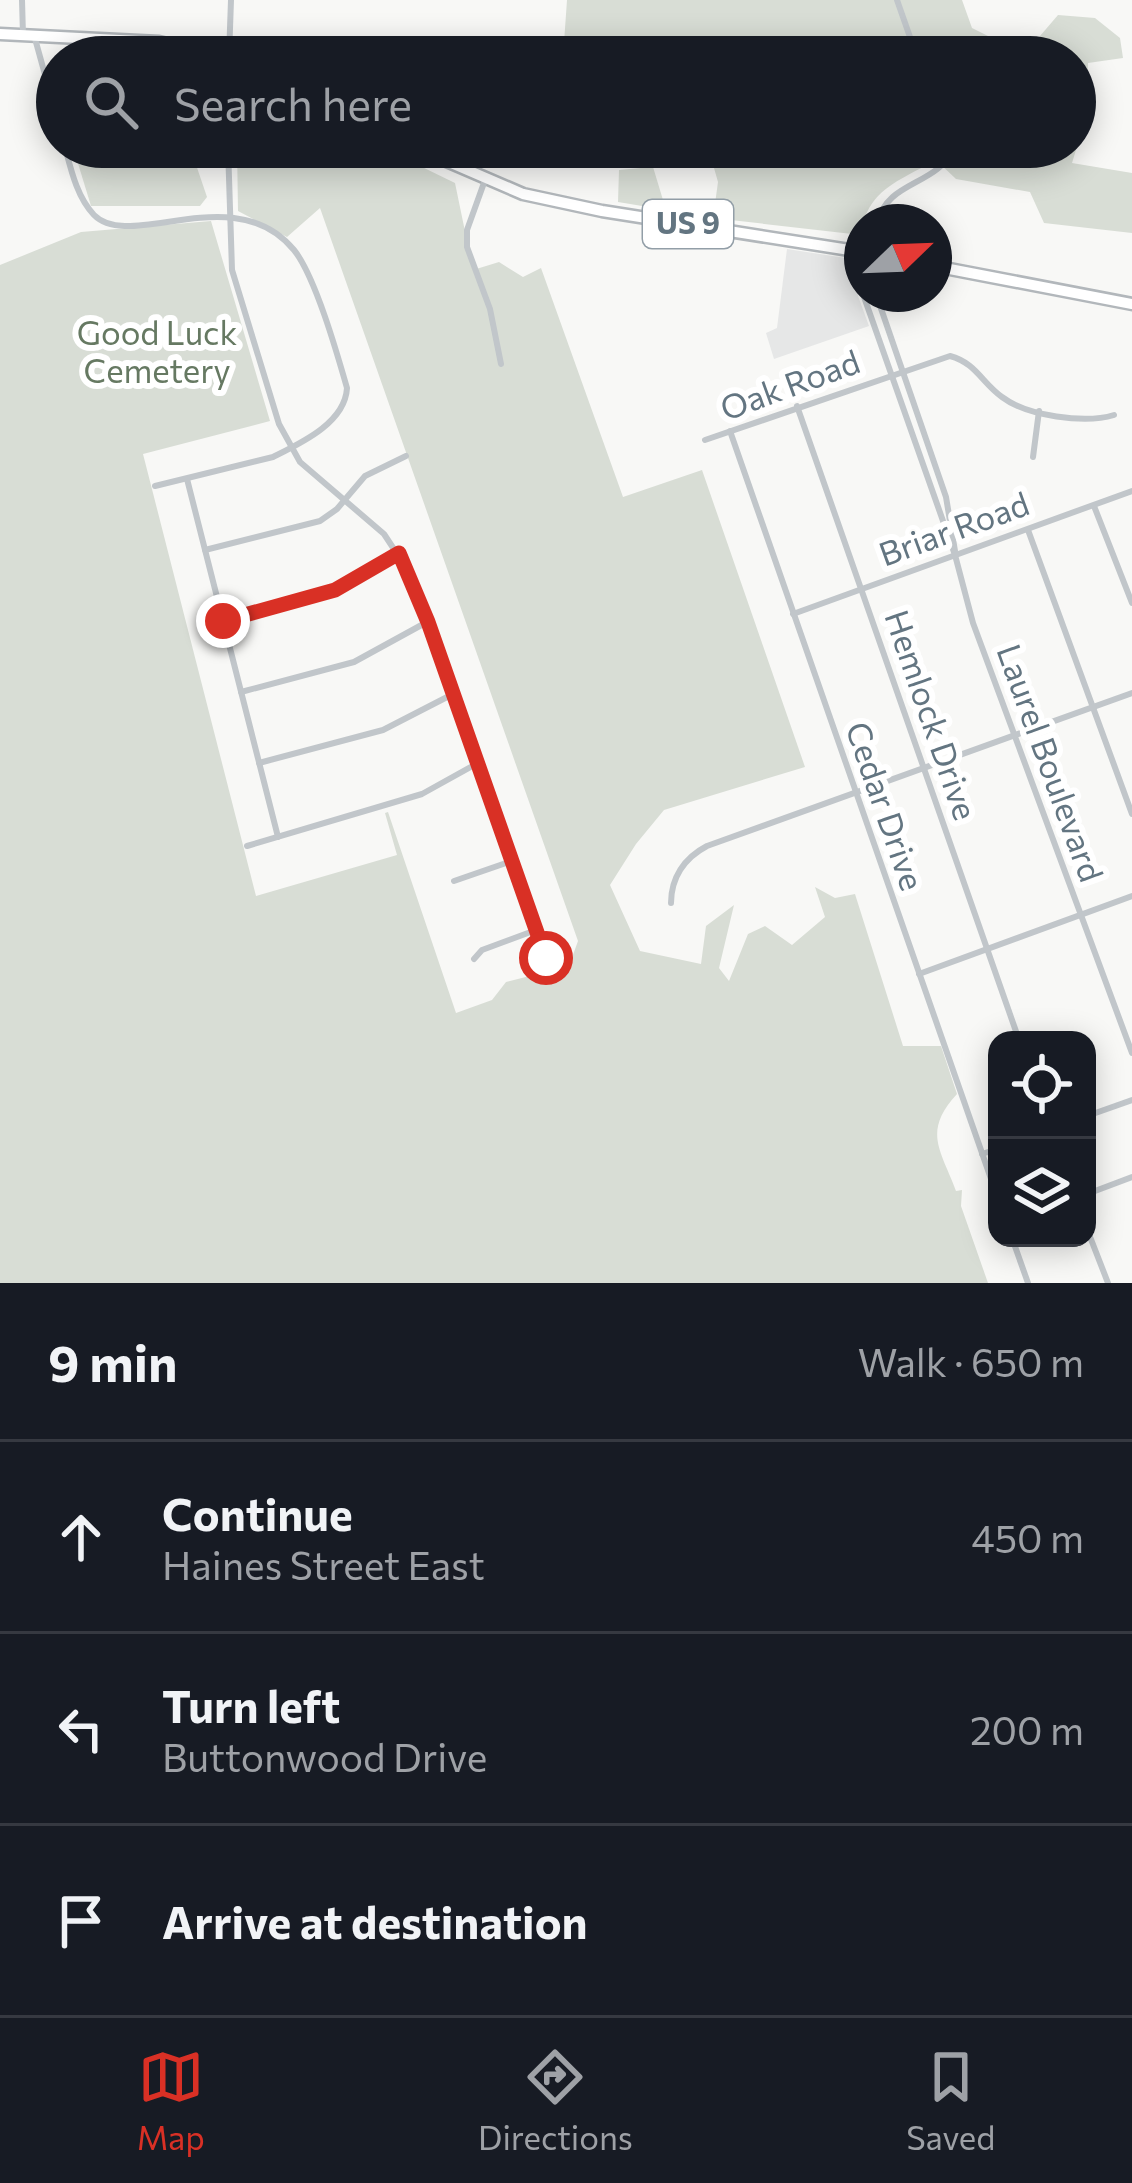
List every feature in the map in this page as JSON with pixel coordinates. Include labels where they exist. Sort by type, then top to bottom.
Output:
[{"type":"highway","points":[[0,34],[45,36]]},
{"type":"highway","name":"US 9","points":[[459,168],[523,194],[602,211],[844,248]]},
{"type":"highway","points":[[952,269],[1132,304]]},
{"type":"street","points":[[22,0],[36,58]]},
{"type":"street","points":[[227,36],[230,0]]},
{"type":"street","points":[[897,0],[909,36]]},
{"type":"street","points":[[71,168],[91,212],[101,221],[122,225],[228,214],[277,235],[295,251],[308,275],[345,379],[347,395],[338,412],[291,448],[273,457],[155,487]]},
{"type":"street","points":[[228,168],[232,270],[279,424],[313,475],[385,534],[399,553],[454,693],[546,958]]},
{"type":"street","points":[[886,204],[889,197],[939,168]]},
{"type":"street","points":[[485,180],[467,230],[467,248],[490,309],[501,364]]},
{"type":"street","name":"Laurel Boulevard","points":[[869,312],[955,555]]},
{"type":"street","name":"Laurel Boulevard","points":[[882,312],[950,508],[964,596],[1132,1053]]},
{"type":"street","points":[[877,333],[888,329]]},
{"type":"street","name":"Oak Road","points":[[705,440],[938,358],[956,357],[976,369],[1006,401],[1039,411]]},
{"type":"street","name":"Hemlock Drive","points":[[797,406],[1016,1031]]},
{"type":"street","points":[[1033,457],[1039,411],[1098,420],[1114,415]]},
{"type":"street","name":"Cedar Drive","points":[[730,431],[988,1171]]},
{"type":"street","points":[[205,550],[320,520],[365,476],[406,456]]},
{"type":"street","points":[[187,478],[278,837]]},
{"type":"street","name":"Briar Road","points":[[793,614],[1132,491]]},
{"type":"street","points":[[1094,505],[1132,603]]},
{"type":"street","points":[[1028,528],[1132,814]]},
{"type":"street","points":[[223,621],[335,590],[399,553]]},
{"type":"street","points":[[241,692],[354,662],[428,622]]},
{"type":"street","points":[[260,763],[383,730],[454,693]]},
{"type":"street","points":[[671,903],[671,886],[696,852],[1132,693]]},
{"type":"street","points":[[248,846],[422,794],[478,763]]},
{"type":"street","points":[[454,881],[512,861]]},
{"type":"street","points":[[919,974],[1132,896]]},
{"type":"street","points":[[474,959],[482,950],[536,930]]},
{"type":"street","points":[[1096,1113],[1132,1100]]},
{"type":"street","points":[[982,1154],[988,1152]]},
{"type":"street","points":[[1096,1191],[1132,1178]]},
{"type":"street","points":[[1015,1247],[1028,1283]]},
{"type":"street","points":[[1094,1247],[1108,1283]]},
{"type":"shaded area","points":[[787,249],[844,258],[844,312],[864,312],[869,326],[774,359],[766,333],[777,328]]},
{"type":"green space","points":[[567,0],[962,0],[972,28],[988,36],[564,36]]},
{"type":"green space","points":[[1058,15],[1095,18],[1120,38],[1123,58],[1096,62],[1096,36],[1040,36]]},
{"type":"green space","points":[[1096,167],[1132,173],[1132,233],[1044,223],[1030,192],[956,179],[944,168]]},
{"type":"green space","points":[[79,168],[197,168],[207,197],[200,206],[91,206]]},
{"type":"green space","name":"Good Luck Cemetery","points":[[237,168],[424,168],[455,183],[473,270],[499,262],[523,277],[541,268],[623,497],[702,470],[805,767],[664,810],[610,885],[640,951],[701,964],[706,926],[734,905],[719,968],[729,981],[748,934],[765,926],[792,945],[825,917],[815,887],[835,898],[855,894],[903,1046],[941,1046],[957,1094],[940,1119],[940,1152],[956,1191],[962,1190],[961,1206],[988,1283],[0,1283],[0,265],[81,232],[211,221],[270,421],[143,454],[256,896],[397,855],[388,812],[456,1013],[492,1000],[506,982],[569,966],[578,941],[320,208],[287,237],[238,211]]},
{"type":"green space","points":[[653,168],[666,210],[618,202],[619,170]]},
{"type":"green space","points":[[714,168],[921,168],[886,188],[872,204],[844,204],[844,233],[713,218],[718,182]]},
{"type":"route","points":[[223,621],[335,590],[399,553],[411,575],[546,958]]}]
